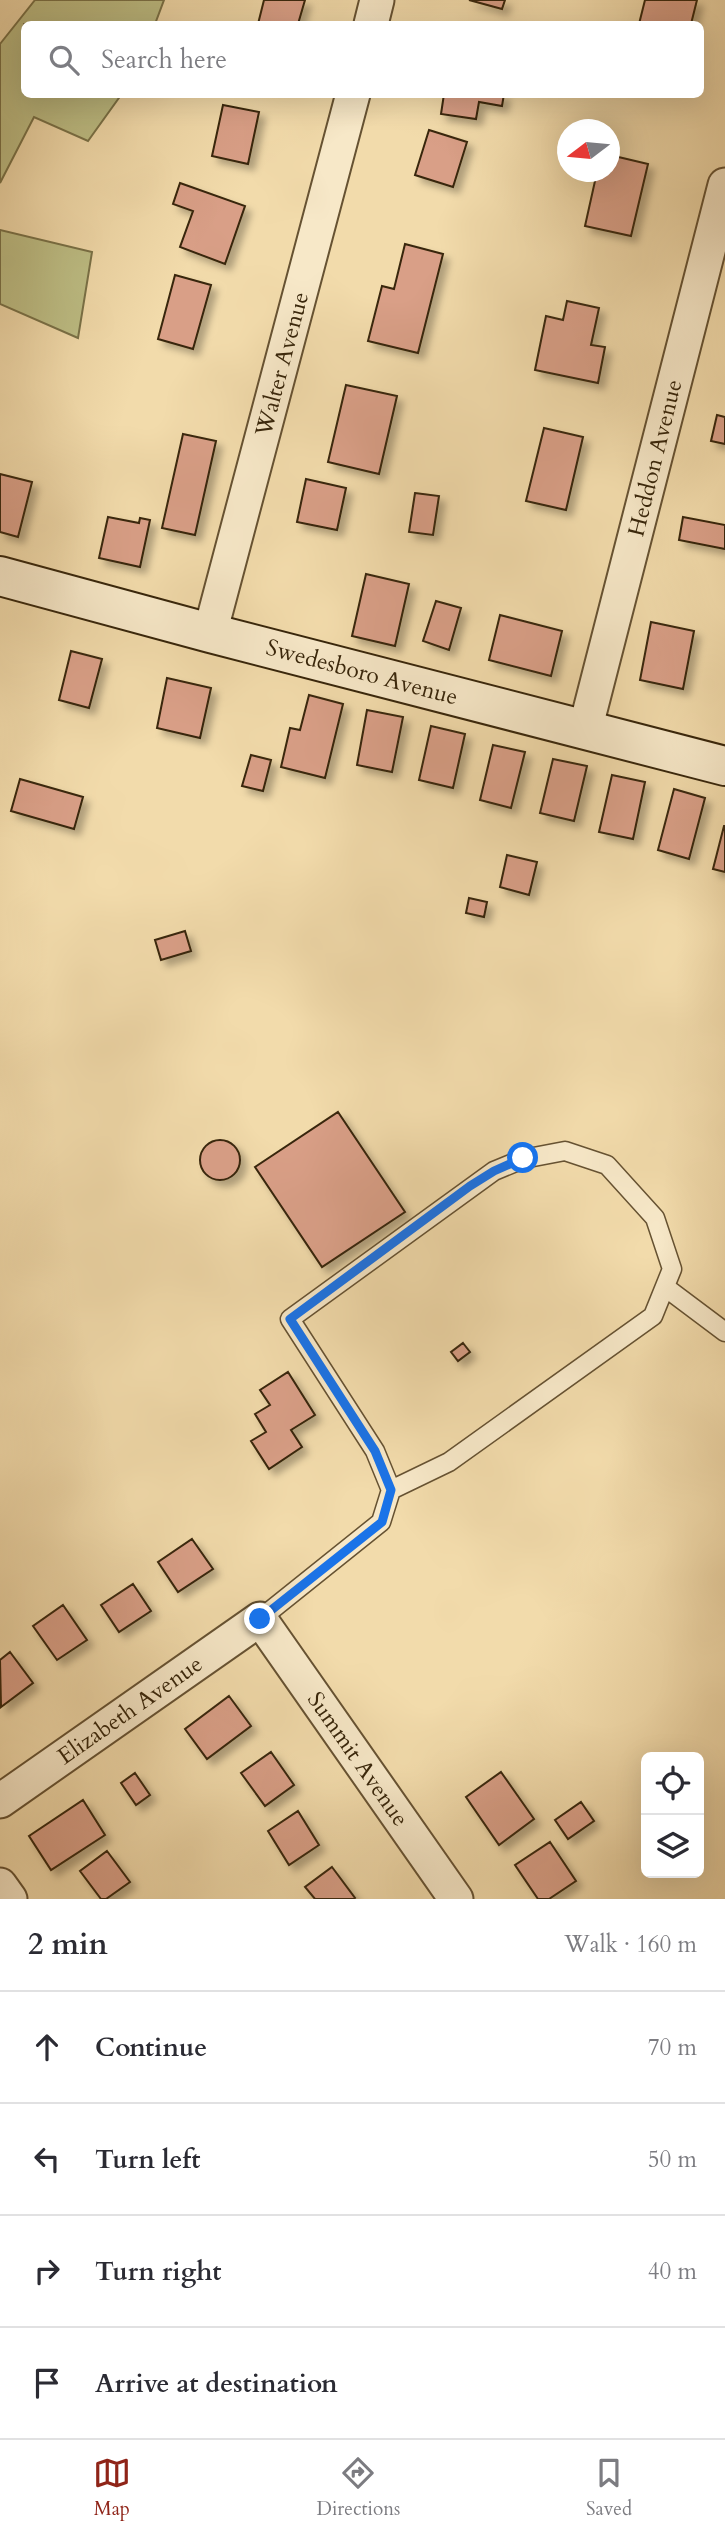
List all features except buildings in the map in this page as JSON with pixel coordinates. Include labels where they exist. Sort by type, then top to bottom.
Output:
[{"type":"street","points":[[372,21],[377,0]]},
{"type":"street","name":"Walter Avenue","points":[[210,633],[352,98]]},
{"type":"street","name":"Heddon Avenue","points":[[585,730],[725,185]]},
{"type":"street","name":"Swedesboro Avenue","points":[[1,583],[210,633],[725,766]]},
{"type":"street","name":"Elizabeth Avenue","points":[[0,1801],[260,1619]]},
{"type":"street","name":"Summit Avenue","points":[[260,1619],[456,1899]]},
{"type":"street","points":[[0,1885],[10,1899]]},
{"type":"lane","points":[[260,1619],[382,1522],[391,1490],[375,1451],[290,1319],[494,1171],[523,1158],[565,1151],[607,1165],[655,1218],[672,1269],[653,1315],[449,1462],[391,1490]]},
{"type":"lane","points":[[665,1287],[725,1332]]},
{"type":"green space","points":[[35,0],[164,0],[156,21],[21,21],[21,98],[119,98],[88,141],[34,117],[0,183],[0,44]]},
{"type":"green space","points":[[0,230],[92,252],[78,338],[0,304]]},
{"type":"route","points":[[260,1619],[382,1522],[391,1490],[375,1451],[290,1319],[470,1186],[523,1158]]}]
